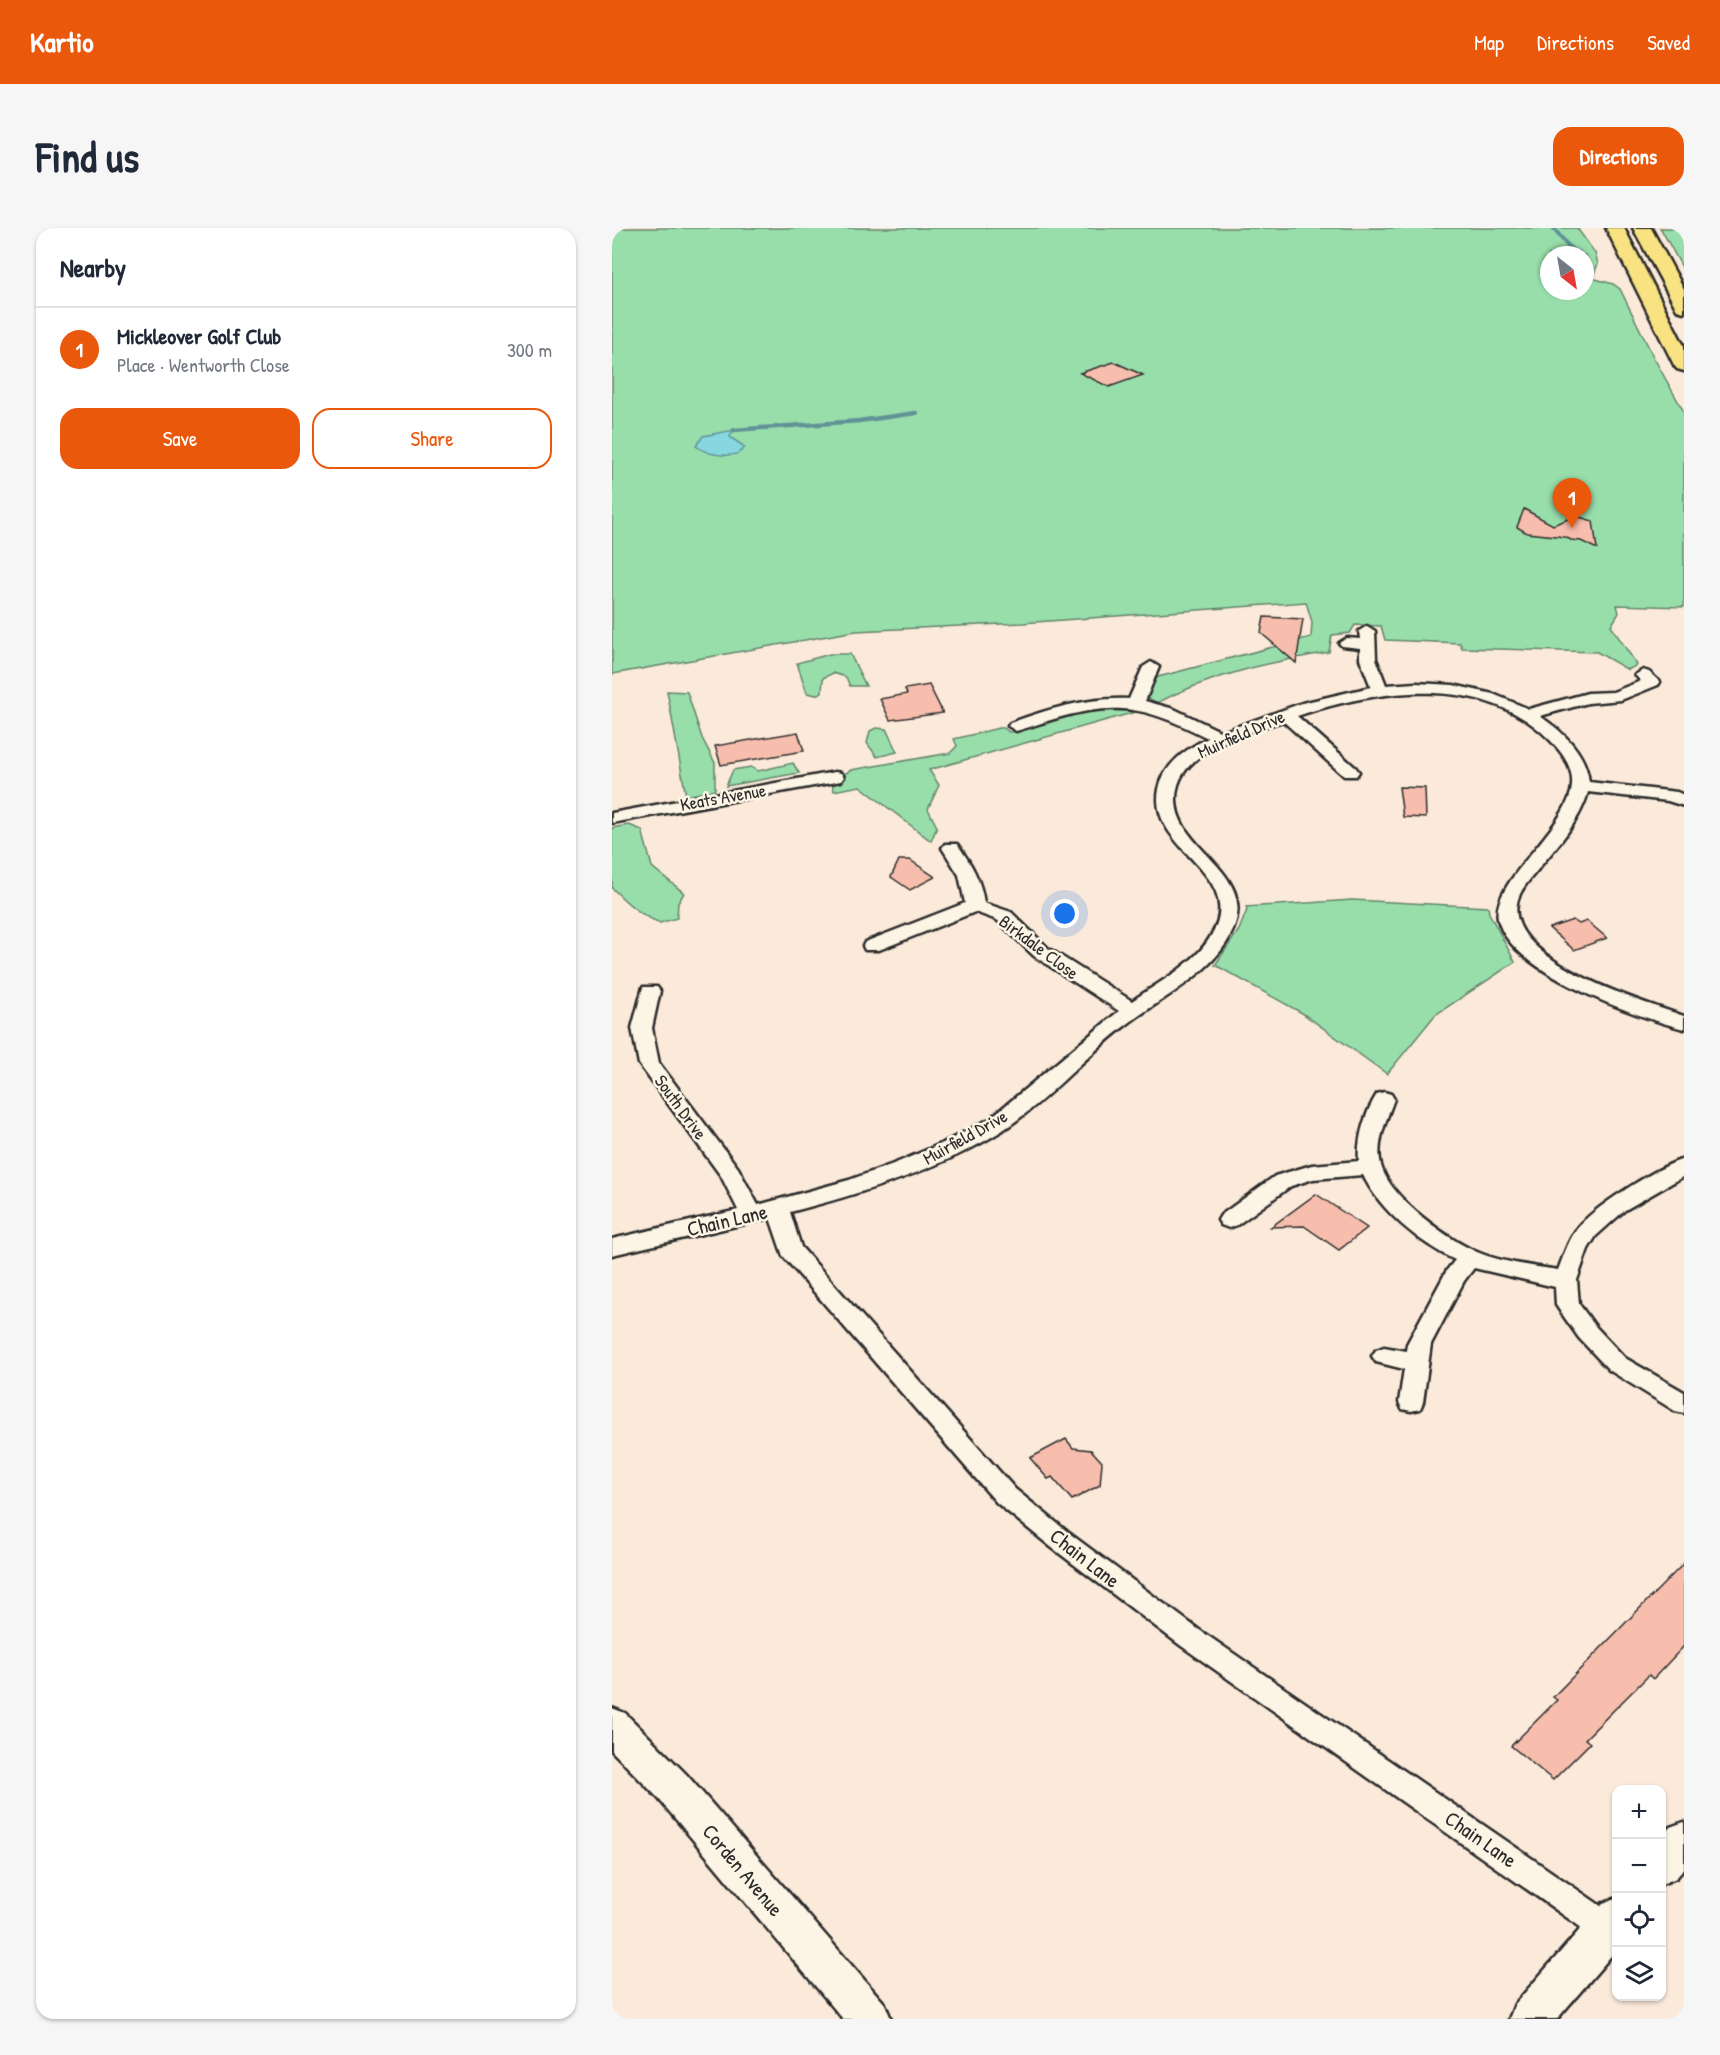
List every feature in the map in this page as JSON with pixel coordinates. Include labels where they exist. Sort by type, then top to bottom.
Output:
[{"type":"highway","points":[[1615,228],[1684,365]]},
{"type":"highway","points":[[1642,228],[1684,306]]},
{"type":"highway","points":[[1605,245],[1650,300]]},
{"type":"main road","name":"Corden Avenue","points":[[612,1725],[672,1786],[870,2019]]},
{"type":"main road","points":[[1666,1860],[1684,1840]]},
{"type":"main road","points":[[1530,2019],[1612,1923]]},
{"type":"street","points":[[1347,643],[1367,637],[1368,659],[1380,690]]},
{"type":"street","points":[[1136,704],[1151,667]]},
{"type":"street","points":[[1528,715],[1560,704],[1624,694],[1652,682],[1643,675]]},
{"type":"street","name":"Muirfield Drive","points":[[778,1209],[864,1184],[930,1158],[999,1123],[1133,1011],[1204,957],[1216,943],[1227,922],[1228,900],[1217,877],[1174,829],[1166,811],[1167,787],[1175,770],[1189,757],[1221,738],[1285,714],[1347,696],[1380,690],[1446,689],[1507,704],[1528,715],[1555,735],[1572,754],[1580,772],[1581,786]]},
{"type":"street","points":[[1016,726],[1046,715],[1107,704],[1136,704],[1174,715],[1221,738]]},
{"type":"street","points":[[1285,714],[1350,772]]},
{"type":"street","name":"Keats Avenue","points":[[612,818],[835,777]]},
{"type":"street","points":[[1684,801],[1671,796],[1581,786],[1572,810],[1510,895],[1505,909],[1509,925],[1526,950],[1556,971],[1588,986],[1684,1023]]},
{"type":"street","points":[[872,946],[975,906],[974,885],[964,864],[951,848]]},
{"type":"street","name":"Birkdale Close","points":[[975,906],[1004,916],[1041,952],[1133,1011]]},
{"type":"street","name":"South Drive","points":[[650,991],[642,1028],[649,1064],[730,1173],[751,1214]]},
{"type":"street","points":[[1384,1099],[1371,1134],[1370,1167],[1390,1199],[1411,1220],[1470,1258],[1519,1273],[1566,1280]]},
{"type":"street","points":[[1684,1166],[1617,1205],[1588,1230],[1577,1248],[1566,1280],[1568,1305],[1587,1332],[1617,1364],[1684,1404]]},
{"type":"street","points":[[1229,1220],[1283,1181],[1312,1172],[1370,1167]]},
{"type":"street","name":"Chain Lane","points":[[612,1247],[778,1209],[791,1250],[1006,1496],[1060,1540],[1189,1637],[1612,1923]]},
{"type":"street","points":[[1411,1402],[1419,1344],[1455,1276],[1470,1258]]},
{"type":"street","points":[[1384,1356],[1415,1362]]},
{"type":"green space","points":[[612,228],[1577,228],[1590,246],[1540,246],[1540,300],[1594,300],[1594,279],[1613,284],[1620,289],[1684,412],[1684,607],[1617,605],[1619,613],[1611,626],[1637,665],[1628,670],[1597,652],[1462,648],[1460,643],[1385,640],[1381,626],[1355,625],[1350,633],[1332,635],[1329,652],[1285,660],[1219,677],[1157,703],[1148,698],[1149,686],[1158,677],[1311,637],[1312,622],[1306,602],[1022,623],[856,631],[612,674]]},
{"type":"green space","points":[[1684,228],[1684,271],[1661,229]]},
{"type":"green space","points":[[1594,252],[1595,253],[1598,264],[1594,273]]},
{"type":"green space","points":[[830,654],[850,654],[866,686],[850,686],[846,677],[833,673],[823,678],[822,692],[816,695],[807,693],[797,663]]},
{"type":"green space","points":[[667,691],[687,692],[702,738],[715,763],[715,790],[686,796]]},
{"type":"green space","points":[[1110,707],[1139,711],[929,770],[939,785],[928,809],[937,827],[931,841],[860,786],[834,791],[832,784],[837,778],[851,770],[950,753],[957,746],[954,739],[999,728],[1004,728],[1009,732],[1016,731],[1077,713]]},
{"type":"green space","points":[[876,728],[886,729],[897,752],[877,757],[867,743],[870,731]]},
{"type":"green space","points":[[793,763],[799,773],[726,786],[733,770],[751,767],[758,771]]},
{"type":"green space","points":[[629,825],[642,830],[652,867],[684,893],[678,903],[677,918],[660,923],[653,920],[634,908],[612,888],[612,828]]},
{"type":"green space","points":[[1352,900],[1488,907],[1515,962],[1435,1015],[1387,1074],[1302,1013],[1215,965],[1239,930],[1247,910],[1246,907]]},
{"type":"water","points":[[734,430],[731,438],[745,447],[736,454],[714,454],[696,446],[703,436]]},
{"type":"building","points":[[1114,362],[1143,375],[1109,387],[1080,373]]},
{"type":"building","points":[[1524,509],[1553,525],[1576,516],[1593,521],[1597,549],[1581,541],[1565,537],[1527,533],[1517,527]]},
{"type":"building","points":[[1264,617],[1303,619],[1296,663],[1261,633]]},
{"type":"building","points":[[929,685],[943,713],[890,720],[880,699],[907,694],[905,689]]},
{"type":"building","points":[[798,732],[804,751],[721,765],[715,746]]},
{"type":"building","points":[[1399,787],[1425,788],[1426,818],[1403,817]]},
{"type":"building","points":[[899,860],[910,860],[935,877],[910,890],[891,877]]},
{"type":"building","points":[[1573,920],[1579,924],[1587,921],[1607,938],[1574,950],[1549,928]]},
{"type":"building","points":[[1316,1194],[1367,1228],[1339,1250],[1304,1226],[1271,1227]]},
{"type":"building","points":[[1066,1439],[1073,1448],[1091,1450],[1102,1462],[1100,1485],[1072,1500],[1052,1477],[1048,1479],[1030,1458]]},
{"type":"building","points":[[1684,1563],[1684,1646],[1653,1679],[1649,1675],[1585,1739],[1590,1743],[1553,1780],[1511,1746],[1557,1700],[1553,1697]]},
{"type":"waterway","points":[[1553,228],[1568,246]]},
{"type":"waterway","points":[[734,430],[859,421],[916,413]]},
{"type":"place","name":"Mickleover Golf Club","points":[[1572,528]]}]
